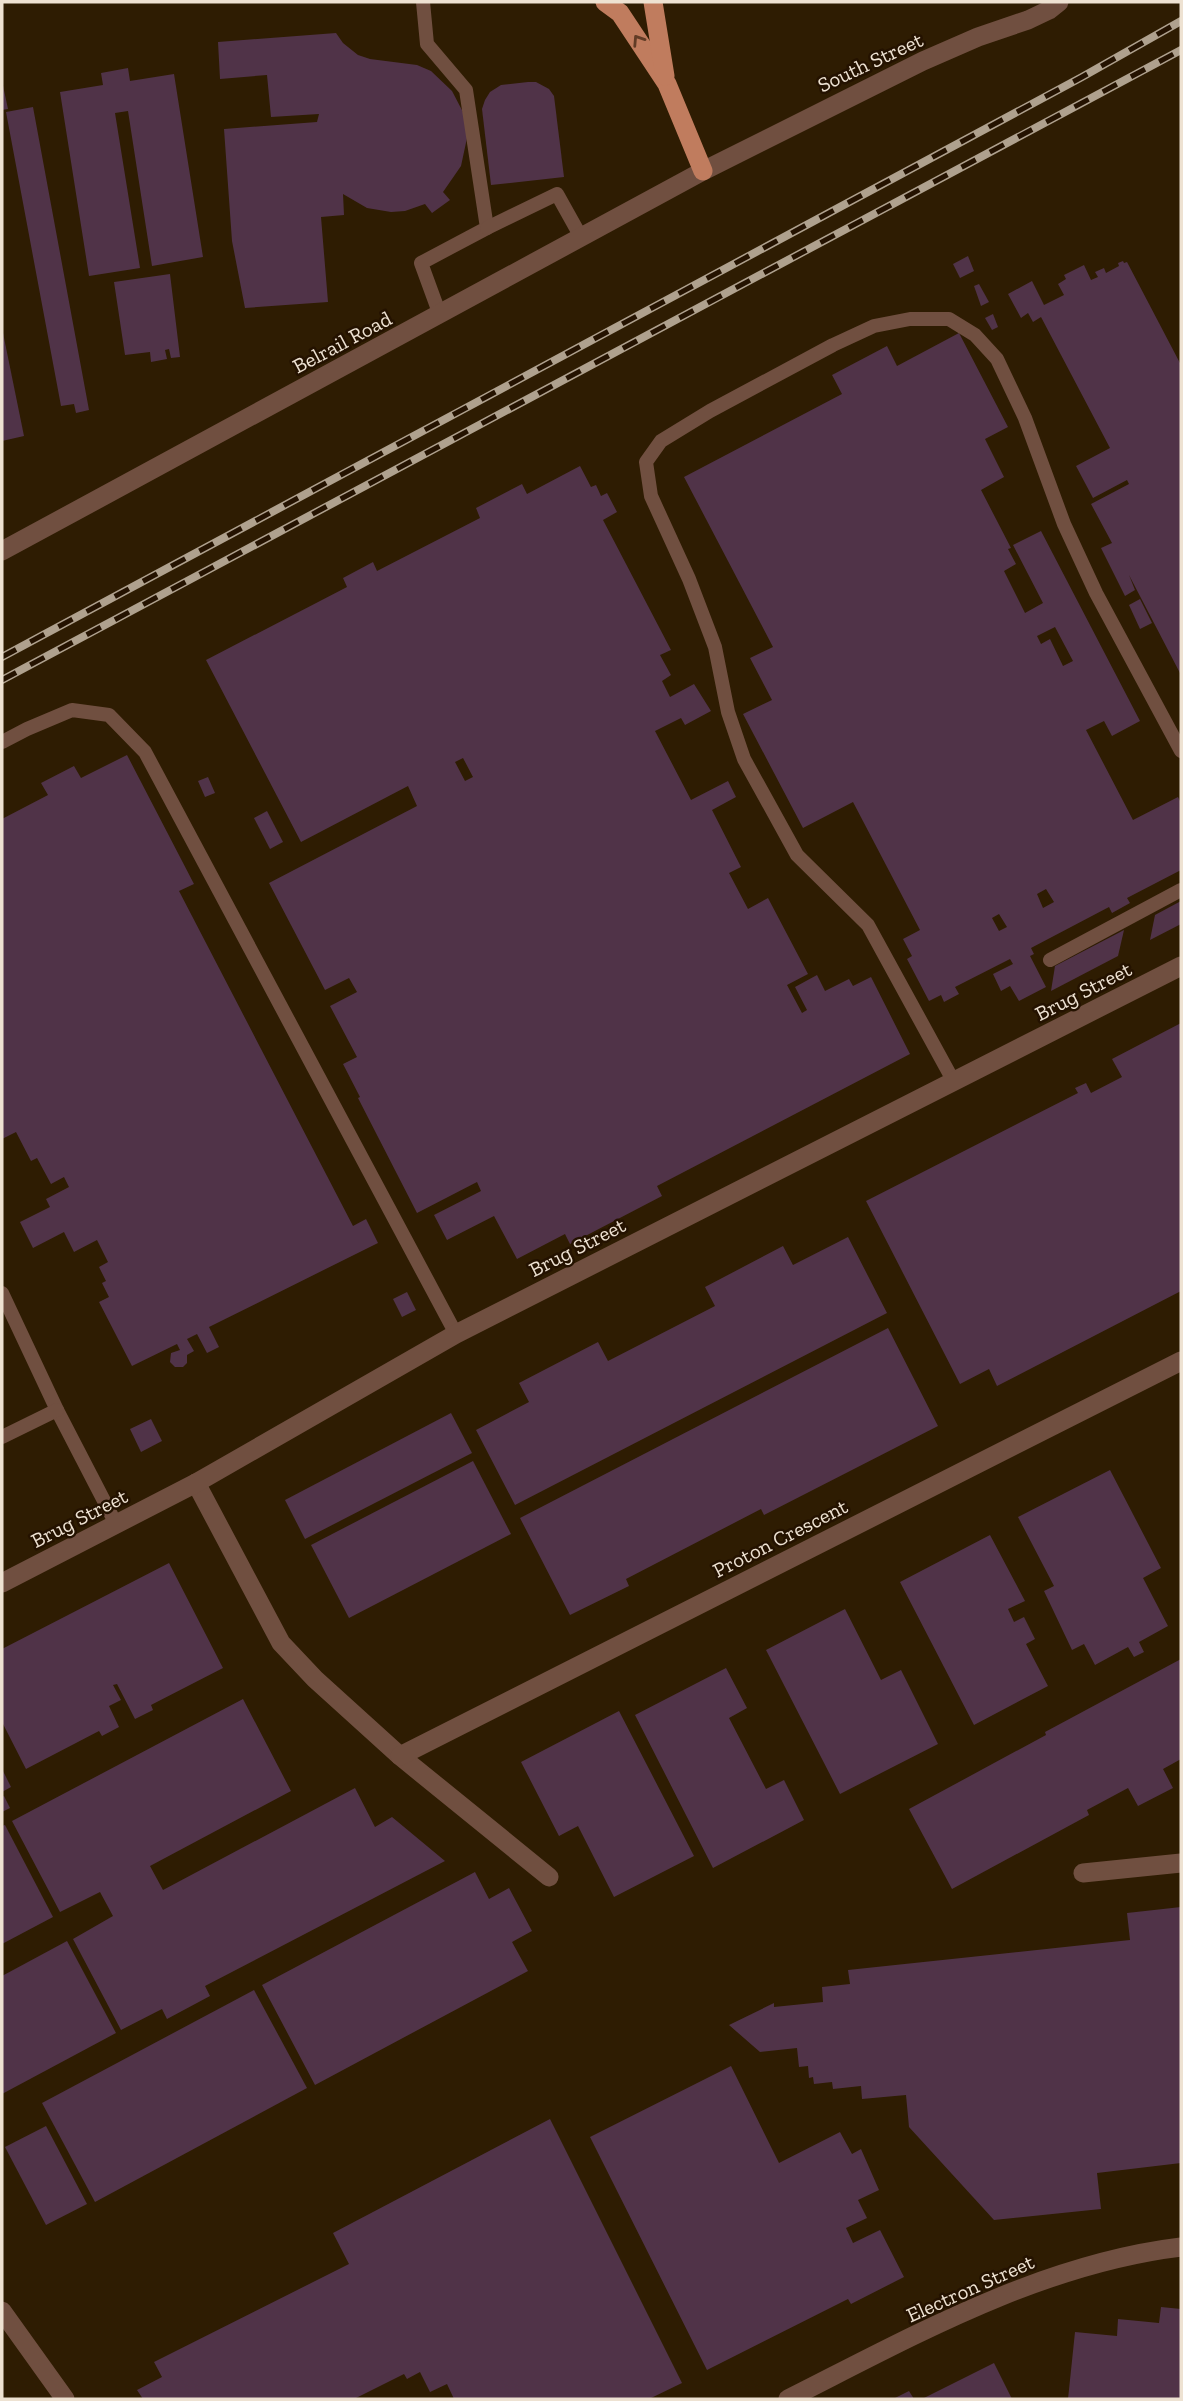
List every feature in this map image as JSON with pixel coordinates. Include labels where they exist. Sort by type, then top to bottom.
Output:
[{"type":"main road","points":[[605,2],[620,13],[667,84],[704,171]]},
{"type":"main road","points":[[653,2],[667,84]]},
{"type":"street","name":"South Street","points":[[704,171],[923,61],[978,37],[1028,20],[1059,2]]},
{"type":"street","name":"Belrail Road","points":[[2,551],[704,171]]},
{"type":"street","name":"Brug Street","points":[[2,1584],[196,1483],[456,1334],[1181,966]]},
{"type":"street","name":"Proton Crescent","points":[[400,1756],[1181,1361]]},
{"type":"street","points":[[196,1483],[281,1643],[315,1679],[400,1756],[550,1877]]},
{"type":"street","points":[[1083,1873],[1181,1863]]},
{"type":"street","name":"Electron Street","points":[[788,2399],[973,2307],[1060,2274],[1160,2249],[1181,2247]]},
{"type":"street","points":[[2,2311],[65,2399]]},
{"type":"lane","points":[[423,2],[427,44],[466,89],[487,228]]},
{"type":"lane","points":[[440,315],[421,262],[557,194],[581,237]]},
{"type":"lane","points":[[954,1082],[868,925],[797,855],[744,759],[728,712],[715,647],[689,579],[651,496],[646,462],[661,441],[690,423],[844,340],[874,326],[910,319],[949,319],[975,335],[996,359],[1025,418],[1064,524],[1096,593],[1181,751]]},
{"type":"lane","points":[[2,742],[72,710],[109,715],[145,752],[456,1334]]},
{"type":"lane","points":[[1050,960],[1181,890]]},
{"type":"lane","points":[[2,1293],[57,1410],[117,1524]]},
{"type":"lane","points":[[2,1437],[57,1410]]},
{"type":"building","points":[[336,33],[343,43],[358,55],[417,65],[431,71],[452,91],[464,114],[467,138],[461,166],[443,192],[450,200],[432,213],[425,204],[405,211],[391,212],[367,208],[343,194],[344,215],[321,217],[328,302],[245,308],[232,241],[224,129],[317,122],[319,114],[271,117],[267,75],[220,79],[218,42]]},
{"type":"building","points":[[128,68],[130,81],[174,74],[203,257],[152,266],[128,111],[115,113],[140,268],[89,276],[60,92],[103,85],[101,73]]},
{"type":"building","points":[[2,81],[8,109],[2,110]]},
{"type":"building","points":[[536,82],[549,89],[554,96],[564,177],[491,185],[482,109],[485,100],[490,92],[501,85]]},
{"type":"building","points":[[33,107],[89,410],[76,413],[74,404],[61,406],[6,112]]},
{"type":"building","points":[[968,256],[974,271],[960,278],[953,264]]},
{"type":"building","points":[[1123,261],[1127,262],[1181,365],[1181,675],[1129,575],[1135,590],[1125,596],[1101,548],[1112,543],[1091,504],[1129,484],[1127,480],[1093,498],[1076,466],[1110,448],[1041,317],[1033,322],[1028,313],[1021,318],[1008,294],[1032,281],[1044,305],[1064,295],[1058,284],[1066,279],[1064,275],[1084,265],[1091,280],[1098,277],[1095,272],[1104,268],[1106,273]]},
{"type":"building","points":[[170,274],[180,357],[171,358],[169,349],[165,350],[167,359],[151,362],[150,352],[125,355],[114,282]]},
{"type":"building","points":[[979,284],[989,302],[981,306],[974,286]]},
{"type":"building","points":[[993,314],[998,327],[992,330],[985,318]]},
{"type":"building","points":[[2,328],[24,436],[2,441]]},
{"type":"building","points":[[959,333],[1008,427],[985,439],[1004,477],[981,490],[1011,548],[1008,549],[1016,564],[1004,571],[1025,613],[1043,603],[1013,545],[1041,531],[1140,721],[1112,736],[1104,721],[1086,730],[1133,820],[1178,797],[1181,803],[1181,870],[1127,898],[1130,903],[1112,913],[1109,907],[1031,948],[1034,954],[1030,956],[1046,987],[1019,1001],[1010,986],[1001,991],[993,974],[1013,964],[1010,959],[955,987],[959,994],[944,1002],[941,995],[929,1001],[907,959],[912,956],[903,939],[920,930],[853,802],[803,828],[743,714],[772,700],[750,658],[773,647],[684,477],[842,394],[832,375],[887,346],[897,366]],"holes":[[[1055,627],[1073,661],[1063,666],[1050,639],[1041,644],[1037,636]],[[1046,889],[1054,902],[1043,908],[1037,894]],[[999,914],[1007,927],[999,931],[992,918]]]},
{"type":"building","points":[[580,466],[591,487],[596,485],[601,496],[607,493],[617,512],[603,520],[671,650],[660,655],[671,675],[662,681],[670,697],[694,684],[711,711],[685,725],[681,718],[655,731],[691,800],[728,781],[736,797],[712,810],[741,867],[729,873],[748,909],[768,898],[808,974],[787,985],[802,1013],[807,1010],[795,987],[817,975],[825,991],[849,979],[853,986],[871,977],[910,1054],[657,1186],[662,1196],[570,1244],[565,1234],[517,1259],[494,1216],[447,1240],[434,1215],[481,1191],[477,1182],[417,1213],[343,1064],[357,1057],[330,1006],[357,992],[349,978],[325,990],[269,883],[417,806],[408,786],[301,842],[206,660],[347,587],[343,578],[373,562],[377,571],[480,518],[476,508],[522,484],[527,494]],"holes":[[[463,758],[473,777],[465,781],[455,762]]]},
{"type":"building","points":[[1140,599],[1152,623],[1140,629],[1129,605]]},
{"type":"building","points":[[127,755],[194,884],[179,891],[353,1226],[366,1219],[378,1243],[209,1327],[219,1347],[207,1353],[197,1334],[187,1339],[194,1351],[187,1355],[187,1363],[183,1367],[175,1367],[170,1362],[171,1353],[180,1350],[177,1344],[132,1366],[99,1302],[109,1297],[102,1283],[106,1281],[99,1267],[108,1262],[97,1240],[74,1252],[64,1232],[33,1248],[20,1222],[50,1207],[46,1199],[69,1187],[64,1177],[51,1184],[37,1158],[31,1161],[16,1132],[2,1139],[2,819],[48,795],[41,783],[74,766],[81,778]]},
{"type":"building","points":[[208,777],[215,793],[205,797],[198,781]]},
{"type":"building","points":[[267,811],[283,842],[270,849],[254,818]]},
{"type":"building","points":[[1181,901],[1181,924],[1150,940],[1155,915]]},
{"type":"building","points":[[1124,930],[1118,956],[1051,991],[1055,966]]},
{"type":"building","points":[[1181,1023],[1181,1291],[997,1386],[989,1369],[960,1384],[866,1201],[1078,1093],[1075,1088],[1086,1083],[1091,1093],[1122,1077],[1112,1059]]},
{"type":"building","points":[[848,1237],[887,1313],[515,1505],[476,1430],[529,1402],[519,1383],[598,1342],[608,1361],[715,1306],[705,1287],[783,1246],[793,1265]]},
{"type":"building","points":[[407,1292],[416,1310],[402,1317],[393,1299]]},
{"type":"building","points":[[888,1328],[938,1426],[764,1515],[761,1509],[626,1579],[629,1586],[570,1615],[520,1518]]},
{"type":"building","points":[[451,1413],[472,1453],[305,1539],[285,1500]]},
{"type":"building","points":[[151,1419],[162,1441],[141,1452],[130,1429]]},
{"type":"building","points":[[473,1461],[511,1534],[349,1618],[311,1545]]},
{"type":"building","points":[[1110,1470],[1161,1568],[1143,1578],[1168,1626],[1139,1642],[1144,1652],[1134,1657],[1128,1647],[1095,1665],[1084,1644],[1072,1650],[1044,1591],[1054,1586],[1018,1517]]},
{"type":"building","points":[[990,1535],[1025,1601],[1008,1609],[1014,1622],[1024,1617],[1035,1639],[1026,1644],[1048,1686],[974,1725],[900,1582]]},
{"type":"building","points":[[169,1563],[223,1668],[151,1705],[153,1710],[135,1719],[117,1684],[113,1685],[121,1700],[109,1706],[119,1727],[102,1736],[99,1731],[26,1769],[2,1722],[2,1649]]},
{"type":"building","points":[[845,1609],[881,1680],[901,1670],[938,1744],[840,1794],[766,1650]]},
{"type":"building","points":[[1181,1659],[1181,1759],[1163,1769],[1173,1788],[1138,1806],[1128,1788],[1087,1810],[1089,1815],[952,1889],[909,1809]]},
{"type":"building","points":[[726,1668],[747,1708],[729,1718],[766,1789],[784,1780],[804,1820],[713,1868],[635,1715]]},
{"type":"building","points":[[243,1699],[291,1791],[150,1866],[163,1890],[355,1788],[375,1827],[392,1817],[445,1861],[205,1986],[210,1996],[167,2019],[162,2009],[121,2030],[73,1939],[113,1916],[100,1892],[60,1912],[12,1821]]},
{"type":"building","points":[[619,1711],[694,1856],[614,1897],[578,1826],[559,1836],[521,1762]]},
{"type":"building","points":[[2,1769],[11,1787],[2,1792]]},
{"type":"building","points":[[4,1796],[10,1808],[2,1812],[2,1797]]},
{"type":"building","points":[[5,1825],[53,1917],[2,1944],[2,1826]]},
{"type":"building","points":[[475,1872],[489,1899],[509,1888],[532,1931],[512,1942],[528,1971],[315,2085],[262,1985]]},
{"type":"building","points":[[1181,1907],[1181,2163],[1097,2173],[1101,2209],[994,2220],[909,2127],[906,2095],[862,2099],[861,2086],[833,2089],[832,2082],[814,2084],[813,2077],[809,2078],[808,2066],[799,2067],[797,2048],[760,2052],[729,2025],[774,2003],[774,2007],[823,2002],[822,1987],[850,1984],[848,1970],[1130,1940],[1127,1913]]},
{"type":"building","points":[[67,1941],[116,2033],[2,2094],[2,1976]]},
{"type":"building","points":[[254,1990],[307,2088],[95,2202],[42,2103]]},
{"type":"building","points":[[731,2066],[779,2163],[840,2132],[852,2154],[861,2149],[879,2190],[858,2200],[867,2218],[846,2228],[853,2243],[880,2230],[904,2277],[851,2304],[848,2299],[707,2370],[590,2137]]},
{"type":"building","points":[[550,2119],[682,2383],[649,2399],[454,2399],[447,2384],[430,2392],[420,2372],[407,2379],[404,2374],[354,2399],[143,2399],[137,2390],[162,2377],[154,2362],[349,2264],[333,2233]]},
{"type":"building","points":[[46,2126],[87,2204],[46,2225],[5,2147]]},
{"type":"building","points":[[1161,2307],[1181,2309],[1181,2399],[1068,2399],[1075,2332],[1117,2336],[1118,2319],[1159,2323]]},
{"type":"building","points":[[994,2363],[1012,2399],[922,2399]]},
{"type":"building","points":[[909,2391],[914,2399],[893,2399]]},
{"type":"railway","points":[[2,657],[1082,77],[1181,21]]},
{"type":"railway","points":[[2,680],[1181,50]]}]
